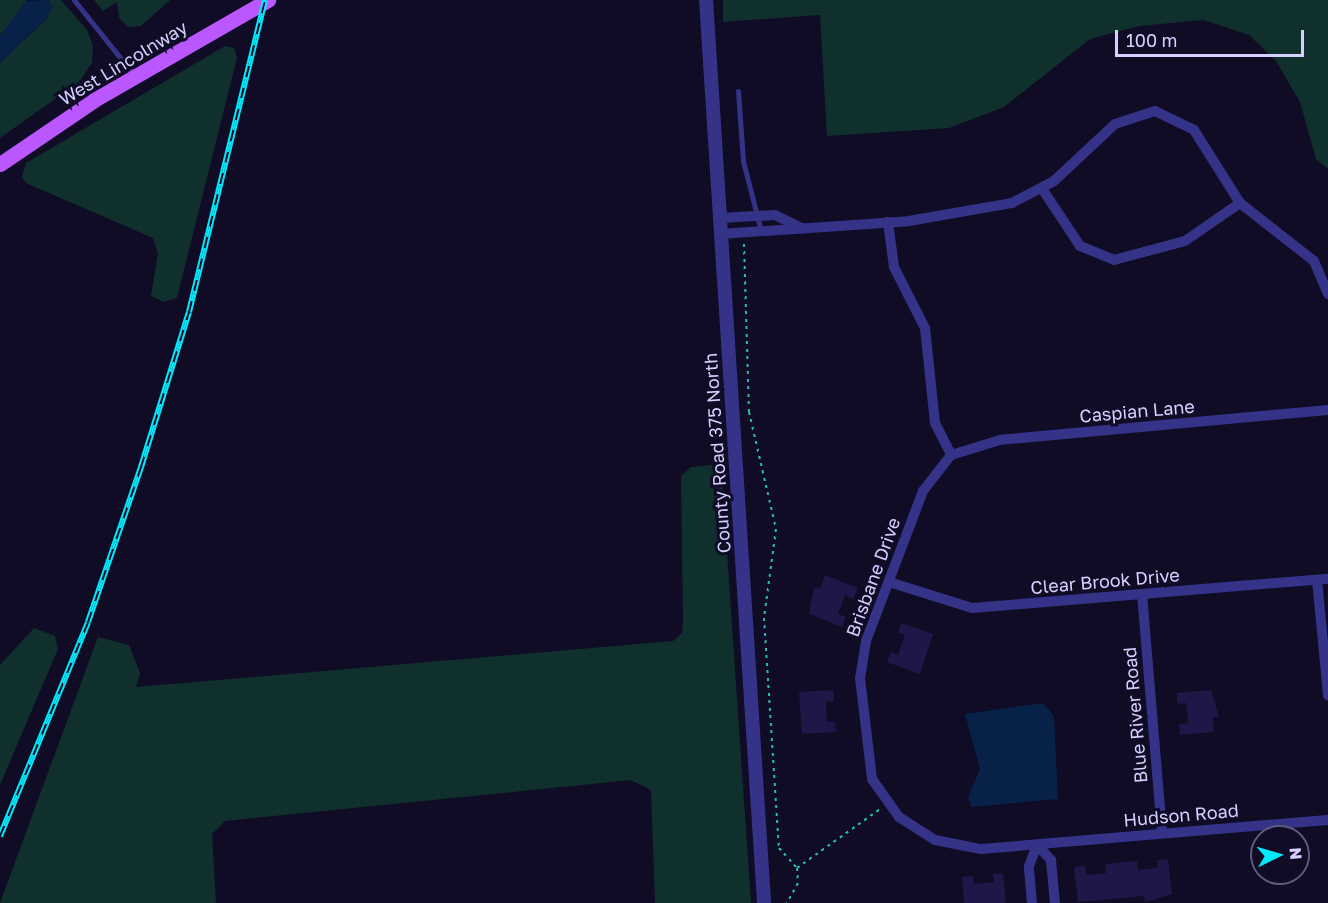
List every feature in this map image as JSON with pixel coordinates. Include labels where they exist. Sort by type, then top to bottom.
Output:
[{"type":"main road","name":"West Lincolnway","points":[[0,164],[135,76],[268,0]]},
{"type":"street","name":"County Road 375 North","points":[[706,0],[764,903]]},
{"type":"street","points":[[720,234],[888,222],[996,207],[1042,190],[1115,124],[1155,111],[1194,130],[1240,203],[1307,254],[1328,294]]},
{"type":"street","points":[[1042,190],[1080,246],[1114,260],[1196,236],[1240,203]]},
{"type":"street","points":[[719,218],[761,216],[787,218],[802,228]]},
{"type":"street","points":[[888,222],[894,267],[925,328],[935,423],[951,455]]},
{"type":"street","name":"Caspian Lane","points":[[951,455],[1000,440],[1328,410]]},
{"type":"street","name":"Brisbane Drive","points":[[951,455],[923,491],[866,641],[860,678],[866,758],[887,803],[916,831],[954,846],[1037,845]]},
{"type":"street","points":[[1323,579],[1328,695]]},
{"type":"street","name":"Clear Brook Drive","points":[[889,582],[937,601],[972,608],[1323,579]]},
{"type":"street","name":"Blue River Road","points":[[1142,594],[1162,833]]},
{"type":"street","name":"Hudson Road","points":[[1037,845],[1328,820]]},
{"type":"street","points":[[1032,903],[1029,866],[1037,845],[1051,860],[1054,903]]},
{"type":"lane","points":[[74,0],[135,76]]},
{"type":"lane","points":[[738,91],[743,161],[761,216],[761,231]]},
{"type":"path","points":[[743,232],[749,412],[776,529],[764,618],[780,848],[797,868],[798,883],[787,903]]},
{"type":"path","points":[[797,868],[887,803]]},
{"type":"green space","points":[[0,0],[27,0],[0,36]]},
{"type":"green space","points":[[49,0],[61,0],[87,30],[93,46],[92,63],[79,82],[0,138],[0,63],[47,18],[52,6]]},
{"type":"green space","points":[[94,0],[170,0],[141,26],[128,27],[119,18],[117,2],[103,11]]},
{"type":"green space","points":[[723,0],[1328,0],[1328,169],[1316,159],[1300,102],[1276,61],[1249,35],[1204,20],[1139,26],[1090,39],[1004,107],[949,128],[827,136],[820,15],[723,22]]},
{"type":"green space","points":[[225,46],[234,48],[237,58],[177,298],[164,302],[151,296],[158,253],[153,238],[26,183],[22,177],[26,163]]},
{"type":"green space","points":[[721,464],[751,903],[655,903],[651,790],[631,780],[225,821],[212,834],[216,903],[0,903],[98,637],[129,645],[140,673],[136,687],[673,641],[682,633],[683,621],[681,476],[691,467]]},
{"type":"green space","points":[[34,628],[55,636],[58,649],[0,785],[0,665]]},
{"type":"water","points":[[49,0],[52,6],[47,18],[0,63],[0,36],[26,1]]},
{"type":"water","points":[[1043,703],[1054,716],[1058,799],[971,807],[968,797],[980,769],[965,714]]},
{"type":"building","points":[[825,575],[858,588],[853,599],[845,595],[838,614],[846,617],[842,627],[809,614],[814,587],[820,589]]},
{"type":"building","points":[[901,623],[933,634],[920,674],[887,662],[891,652],[898,655],[905,635],[898,633]]},
{"type":"building","points":[[833,690],[834,701],[826,702],[827,722],[835,722],[836,732],[802,734],[799,692]]},
{"type":"building","points":[[1211,690],[1219,717],[1213,717],[1214,732],[1180,735],[1179,724],[1188,723],[1186,703],[1177,704],[1177,693]]},
{"type":"building","points":[[1168,859],[1172,894],[1145,902],[1144,896],[1078,902],[1074,867],[1085,866],[1086,875],[1106,873],[1105,864],[1137,861],[1138,870],[1158,868],[1157,860]]},
{"type":"building","points":[[993,874],[1003,874],[1006,903],[964,903],[962,877],[973,876],[974,884],[994,882]]},
{"type":"railway","points":[[0,836],[88,622],[141,467],[189,312],[265,0]]}]
